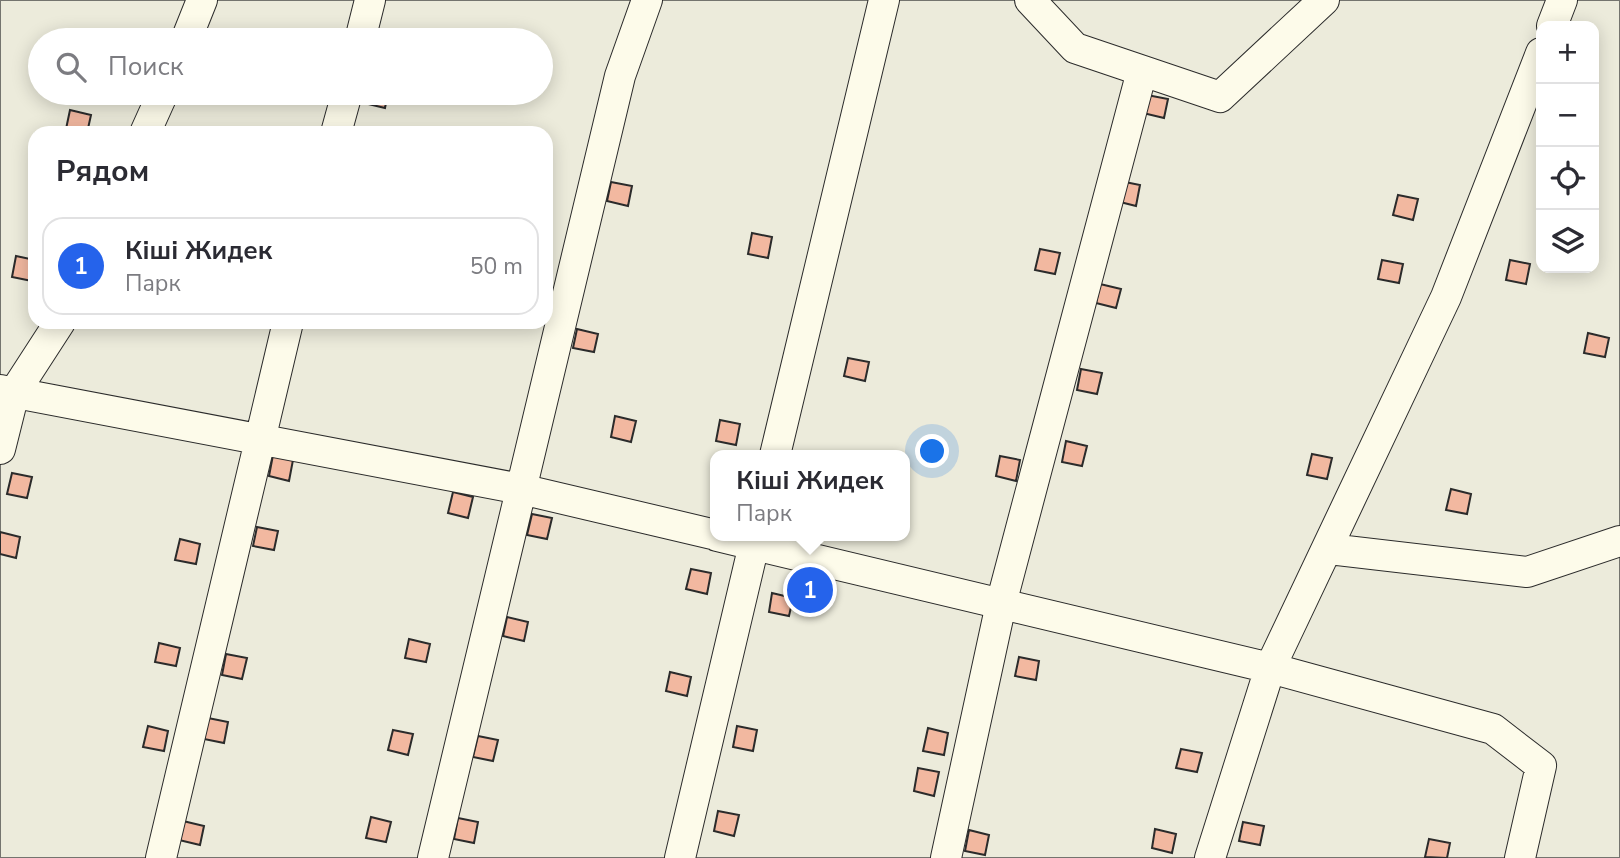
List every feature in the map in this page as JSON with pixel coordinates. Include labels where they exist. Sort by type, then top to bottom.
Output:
[{"type":"street","points":[[191,28],[202,0]]},
{"type":"street","points":[[363,28],[370,0]]},
{"type":"street","points":[[433,858],[620,76],[647,0]]},
{"type":"street","points":[[776,450],[884,0]]},
{"type":"street","points":[[1030,0],[1075,48],[1220,97],[1324,0]]},
{"type":"street","points":[[1554,21],[1562,0]]},
{"type":"street","points":[[1210,858],[1270,668],[1329,549],[1446,297],[1536,66]]},
{"type":"street","points":[[946,858],[1001,604],[1142,71]]},
{"type":"street","points":[[148,126],[158,105]]},
{"type":"street","points":[[338,126],[344,105]]},
{"type":"street","points":[[0,449],[7,391],[55,329]]},
{"type":"street","points":[[161,858],[258,439],[286,329]]},
{"type":"street","points":[[7,391],[522,489],[710,535]]},
{"type":"street","points":[[680,858],[755,541]]},
{"type":"street","points":[[759,541],[1001,604],[1270,668],[1493,729],[1541,766],[1520,858]]},
{"type":"street","points":[[1329,549],[1527,572],[1620,541]]},
{"type":"shaded area","points":[[0,0],[1620,0],[1620,858],[0,858]]},
{"type":"building","points":[[1147,95],[1168,99],[1164,118],[1143,113]]},
{"type":"building","points":[[70,110],[91,115],[89,126],[67,126]]},
{"type":"building","points":[[1120,181],[1140,185],[1136,206],[1116,201]]},
{"type":"building","points":[[611,182],[632,186],[628,206],[607,201]]},
{"type":"building","points":[[1398,195],[1418,199],[1413,220],[1393,215]]},
{"type":"building","points":[[752,233],[772,237],[768,258],[748,254]]},
{"type":"building","points":[[1040,249],[1060,253],[1055,274],[1035,270]]},
{"type":"building","points":[[16,256],[28,259],[28,280],[12,277]]},
{"type":"building","points":[[1382,260],[1403,264],[1399,283],[1378,279]]},
{"type":"building","points":[[1510,260],[1530,264],[1526,284],[1506,280]]},
{"type":"building","points":[[1100,284],[1121,289],[1116,308],[1096,303]]},
{"type":"building","points":[[577,329],[598,334],[594,352],[573,348]]},
{"type":"building","points":[[1588,333],[1609,338],[1605,357],[1584,353]]},
{"type":"building","points":[[848,358],[869,362],[865,381],[844,376]]},
{"type":"building","points":[[1081,369],[1102,373],[1097,394],[1077,390]]},
{"type":"building","points":[[615,416],[636,421],[631,442],[611,437]]},
{"type":"building","points":[[720,420],[740,424],[736,445],[716,441]]},
{"type":"building","points":[[1066,441],[1087,446],[1082,466],[1062,462]]},
{"type":"building","points":[[1312,454],[1332,458],[1327,479],[1307,475]]},
{"type":"building","points":[[273,455],[293,460],[289,481],[269,476]]},
{"type":"building","points":[[1000,456],[1020,460],[1016,481],[996,476]]},
{"type":"building","points":[[12,473],[32,477],[27,498],[7,494]]},
{"type":"building","points":[[1451,489],[1471,494],[1467,514],[1446,510]]},
{"type":"building","points":[[453,492],[473,497],[468,518],[448,513]]},
{"type":"building","points":[[532,514],[552,518],[547,539],[527,535]]},
{"type":"building","points":[[257,527],[278,531],[274,550],[253,546]]},
{"type":"building","points":[[0,532],[20,537],[16,558],[0,554]]},
{"type":"building","points":[[180,539],[200,544],[196,564],[175,560]]},
{"type":"building","points":[[691,569],[711,573],[707,594],[686,589]]},
{"type":"building","points":[[772,593],[793,598],[789,616],[769,612]]},
{"type":"building","points":[[507,617],[528,622],[524,641],[503,636]]},
{"type":"building","points":[[409,639],[430,644],[426,662],[405,658]]},
{"type":"building","points":[[159,643],[180,648],[176,666],[155,662]]},
{"type":"building","points":[[226,654],[247,658],[242,679],[222,675]]},
{"type":"building","points":[[1019,657],[1039,661],[1036,680],[1015,676]]},
{"type":"building","points":[[670,672],[691,677],[687,696],[666,691]]},
{"type":"building","points":[[208,718],[228,722],[224,743],[204,739]]},
{"type":"building","points":[[148,726],[168,731],[164,751],[143,747]]},
{"type":"building","points":[[737,726],[757,730],[753,751],[733,747]]},
{"type":"building","points":[[928,728],[948,733],[944,755],[923,751]]},
{"type":"building","points":[[393,730],[413,734],[408,755],[388,750]]},
{"type":"building","points":[[478,736],[498,740],[493,761],[473,757]]},
{"type":"building","points":[[1181,749],[1202,753],[1197,772],[1176,768]]},
{"type":"building","points":[[918,768],[939,772],[934,796],[914,791]]},
{"type":"building","points":[[718,811],[739,815],[734,836],[714,831]]},
{"type":"building","points":[[371,817],[391,822],[386,842],[366,838]]},
{"type":"building","points":[[458,818],[478,822],[474,843],[454,839]]},
{"type":"building","points":[[183,821],[204,826],[200,845],[179,840]]},
{"type":"building","points":[[1243,822],[1264,826],[1260,845],[1239,841]]},
{"type":"building","points":[[1155,829],[1176,834],[1172,853],[1152,848]]},
{"type":"building","points":[[969,830],[989,835],[985,855],[965,851]]},
{"type":"building","points":[[1429,839],[1450,843],[1447,858],[1425,857]]},
{"type":"place","name":"Кіші Жидек","points":[[810,590]]}]
